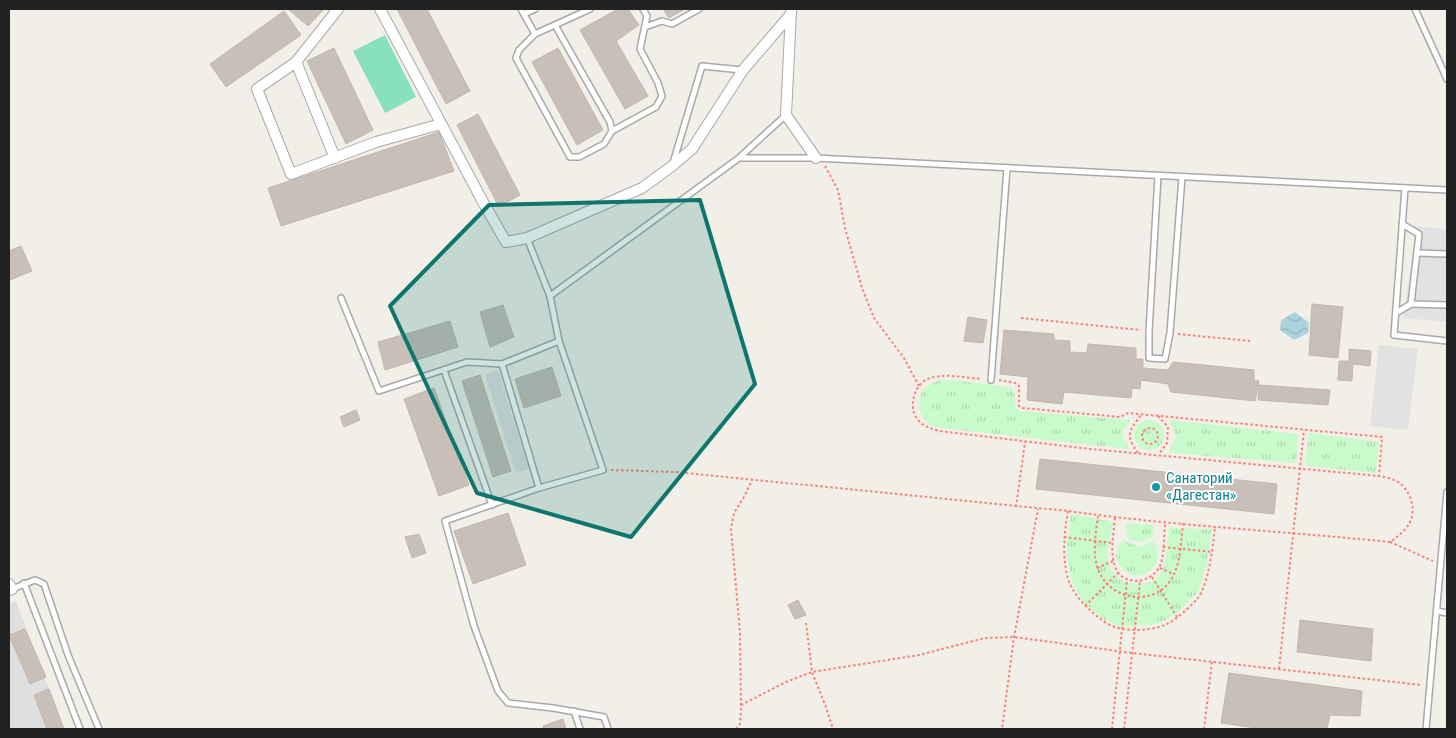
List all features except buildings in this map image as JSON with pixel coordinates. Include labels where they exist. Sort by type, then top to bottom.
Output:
[{"type":"street","points":[[338,9],[296,62],[257,89],[290,174],[376,142],[442,124]]},
{"type":"street","points":[[380,9],[506,242],[527,238],[642,188],[672,166],[692,149],[755,53],[791,11]]},
{"type":"street","points":[[791,11],[786,115],[816,158]]},
{"type":"street","points":[[296,62],[335,158]]},
{"type":"lane","points":[[535,9],[523,11],[535,34]]},
{"type":"lane","points":[[590,9],[535,34],[518,50],[516,58],[570,158],[579,157],[604,144],[612,131],[656,107],[662,96],[658,83],[640,49],[647,16],[643,9]]},
{"type":"lane","points":[[645,27],[662,21],[672,24],[700,9]]},
{"type":"lane","points":[[1415,9],[1447,79]]},
{"type":"lane","points":[[555,25],[610,122],[612,131]]},
{"type":"lane","points":[[672,166],[702,66],[743,70]]},
{"type":"lane","points":[[550,296],[739,158],[786,115]]},
{"type":"lane","points":[[739,158],[816,158],[1447,190]]},
{"type":"lane","points":[[991,380],[1007,168]]},
{"type":"lane","points":[[1158,176],[1149,358],[1165,359],[1170,333],[1182,177]]},
{"type":"lane","points":[[1405,188],[1394,335],[1447,341]]},
{"type":"lane","points":[[1402,224],[1419,234],[1411,304]]},
{"type":"lane","points":[[527,238],[550,296],[559,341],[603,470],[539,488],[445,521],[474,626],[498,691],[508,703],[574,711],[604,717],[608,729]]},
{"type":"lane","points":[[1417,253],[1447,254]]},
{"type":"lane","points":[[341,298],[379,391],[467,362],[502,364],[559,341]]},
{"type":"lane","points":[[1396,313],[1411,304],[1447,305]]},
{"type":"lane","points":[[502,364],[539,488]]},
{"type":"lane","points":[[444,370],[492,504]]},
{"type":"lane","points":[[1426,729],[1447,492]]},
{"type":"lane","points":[[10,588],[35,580],[44,584],[68,655],[99,729]]},
{"type":"lane","points":[[24,583],[80,729]]},
{"type":"lane","points":[[1437,611],[1447,613]]},
{"type":"lane","points":[[574,711],[580,729]]},
{"type":"path","points":[[816,158],[826,167],[838,190],[845,228],[862,288],[874,318],[904,358],[919,386]]},
{"type":"path","points":[[1021,318],[1149,331]]},
{"type":"path","points":[[1170,333],[1250,341]]},
{"type":"path","points":[[1379,476],[1382,437],[1128,413],[1120,417],[1023,408],[1019,406],[1019,386],[1015,383],[991,380],[941,376],[928,378],[919,386],[914,395],[913,408],[915,416],[926,427],[939,431],[1024,442],[1379,476],[1396,480],[1408,490],[1414,507],[1411,522],[1402,533],[1390,542]]},
{"type":"path","points":[[1138,453],[1130,442],[1131,428],[1142,415]]},
{"type":"path","points":[[1158,416],[1168,427],[1167,443],[1159,454]]},
{"type":"path","points":[[1149,428],[1156,431],[1158,436],[1153,443],[1148,444],[1143,441],[1142,435],[1144,430],[1149,428]]},
{"type":"path","points":[[1279,669],[1304,430]]},
{"type":"path","points":[[1016,507],[1024,442]]},
{"type":"path","points":[[603,470],[676,472],[1068,511],[1116,518],[1390,542],[1441,564]]},
{"type":"path","points":[[736,729],[740,724],[741,705],[740,633],[732,528],[734,513],[752,480]]},
{"type":"path","points":[[999,729],[1002,729],[1014,637],[1038,509]]},
{"type":"path","points":[[1068,511],[1064,537],[1064,555],[1069,581],[1078,598],[1085,606],[1109,625],[1122,629],[1150,628],[1168,623],[1198,598],[1208,572],[1216,526]]},
{"type":"path","points":[[1098,515],[1095,540],[1097,568],[1113,590],[1126,596],[1148,596],[1160,590],[1174,575],[1177,567],[1183,523]]},
{"type":"path","points":[[1116,518],[1113,561],[1118,573],[1127,580],[1140,581],[1152,576],[1160,568],[1165,522]]},
{"type":"path","points":[[1064,537],[1113,542]]},
{"type":"path","points":[[1163,546],[1212,552]]},
{"type":"path","points":[[1097,568],[1113,561]]},
{"type":"path","points":[[1160,568],[1174,575]]},
{"type":"path","points":[[1085,606],[1118,573]]},
{"type":"path","points":[[1152,576],[1177,617]]},
{"type":"path","points":[[1112,729],[1127,580]]},
{"type":"path","points":[[1124,729],[1140,581]]},
{"type":"path","points":[[806,623],[812,672],[833,729]]},
{"type":"path","points":[[741,705],[786,682],[812,672],[919,655],[985,638],[1014,637],[1132,653],[1430,686]]},
{"type":"path","points":[[1204,729],[1212,662]]},
{"type":"highlighted area","points":[[700,200],[755,384],[631,537],[477,493],[390,306],[489,205]]},
{"type":"shaded area","points":[[1417,226],[1447,230],[1447,322],[1403,318]]},
{"type":"shaded area","points":[[1379,345],[1418,349],[1408,430],[1370,426]]},
{"type":"shaded area","points":[[498,370],[529,469],[516,473],[485,376]]},
{"type":"shaded area","points":[[16,601],[64,729],[9,729],[9,604]]},
{"type":"green space","points":[[385,35],[416,97],[385,113],[353,51]]},
{"type":"green space","points":[[951,380],[1011,387],[1015,396],[1015,407],[1020,411],[1129,420],[1129,424],[1124,429],[1122,435],[1128,445],[1128,449],[933,427],[924,419],[920,411],[922,390],[937,381]]},
{"type":"green space","points":[[1149,420],[1160,424],[1164,435],[1160,446],[1149,450],[1138,446],[1134,435],[1138,424]]},
{"type":"green space","points":[[1170,420],[1298,434],[1296,463],[1169,453],[1175,437]]},
{"type":"green space","points":[[1309,433],[1379,442],[1376,473],[1305,466]]},
{"type":"green space","points":[[1071,514],[1113,522],[1108,550],[1109,565],[1124,580],[1138,584],[1152,581],[1161,573],[1169,528],[1212,529],[1207,564],[1198,592],[1177,613],[1158,624],[1121,627],[1104,620],[1082,601],[1071,580],[1066,552]]},
{"type":"green space","points":[[1125,523],[1154,525],[1153,536],[1138,542],[1133,541],[1127,535]]},
{"type":"green space","points":[[1124,539],[1129,543],[1142,547],[1152,540],[1157,549],[1158,558],[1155,566],[1149,572],[1142,575],[1134,575],[1126,572],[1119,564],[1116,554],[1118,547]]},
{"type":"water","points":[[1295,312],[1309,323],[1308,333],[1294,340],[1280,330],[1281,320]]},
{"type":"place","name":"Санаторий «Дагестан»","points":[[1156,487]]}]
